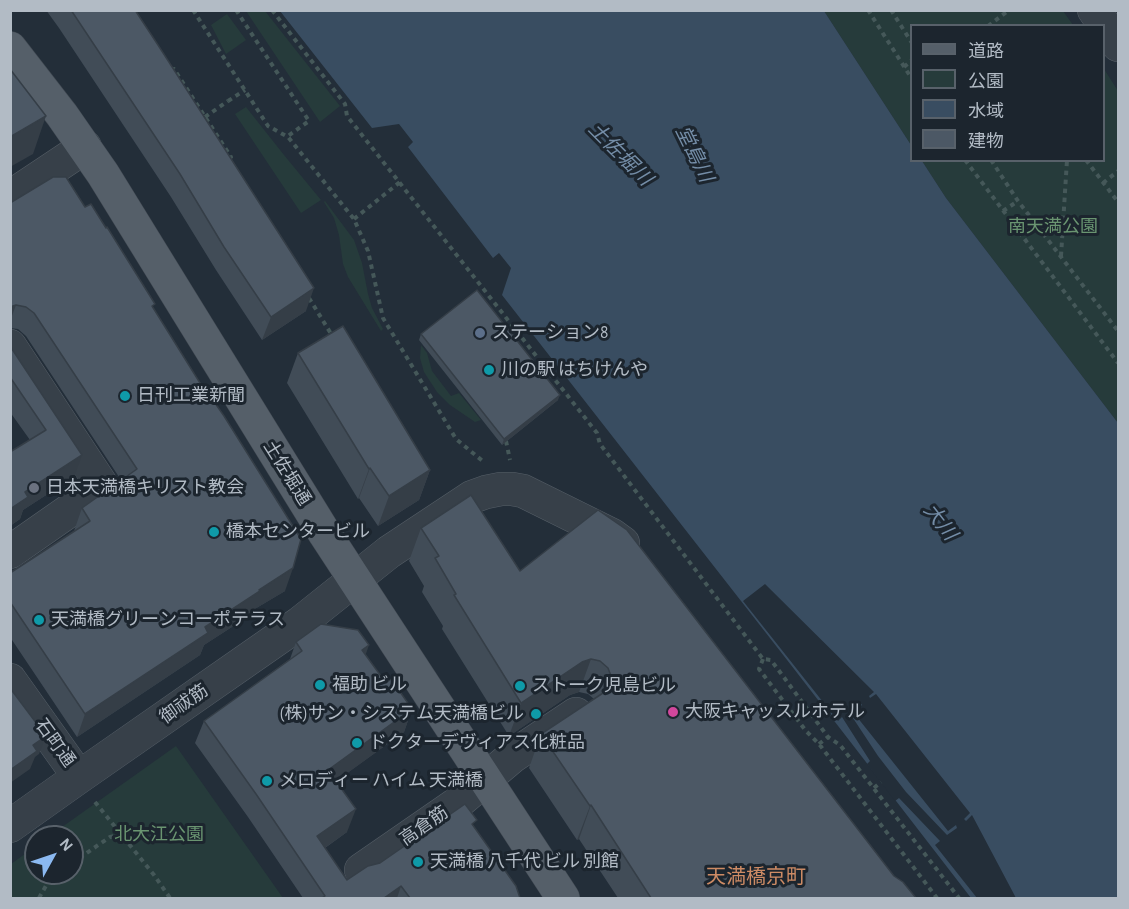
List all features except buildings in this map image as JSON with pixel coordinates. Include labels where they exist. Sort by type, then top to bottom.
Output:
[{"type":"main road","name":"土佐堀通","points":[[10,48],[62,115],[103,174],[313,514],[563,898]]},
{"type":"street","points":[[1094,10],[1104,24]]},
{"type":"street","points":[[1105,25],[1119,45]]},
{"type":"street","points":[[10,197],[85,147]]},
{"type":"street","points":[[10,346],[103,487],[10,552]]},
{"type":"street","name":"御祓筋","points":[[10,826],[88,790],[389,552],[465,501],[486,492],[523,490],[612,535],[627,548],[642,567]]},
{"type":"street","name":"石町通","points":[[10,680],[88,790]]},
{"type":"street","name":"高倉筋","points":[[362,870],[455,805],[513,756],[580,711]]},
{"type":"path","points":[[193,10],[268,126],[288,136],[354,219],[368,251],[383,318],[456,439],[491,468]]},
{"type":"path","points":[[236,10],[309,121],[288,136]]},
{"type":"path","points":[[272,10],[345,104],[347,116],[597,433],[600,444],[763,659],[771,660],[828,737],[840,745],[959,898]]},
{"type":"path","points":[[868,10],[910,76]]},
{"type":"path","points":[[891,10],[910,40]]},
{"type":"path","points":[[991,24],[1010,10]]},
{"type":"path","points":[[904,67],[910,62]]},
{"type":"path","points":[[166,74],[174,69],[231,157],[222,162]]},
{"type":"path","points":[[205,117],[245,90]]},
{"type":"path","points":[[967,162],[1119,363]]},
{"type":"path","points":[[992,162],[1018,201],[1119,331]]},
{"type":"path","points":[[1061,256],[1067,162]]},
{"type":"path","points":[[1087,162],[1119,202]]},
{"type":"path","points":[[1103,183],[1119,171]]},
{"type":"path","points":[[354,219],[400,182]]},
{"type":"path","points":[[1004,211],[1018,201]]},
{"type":"path","points":[[305,293],[337,343]]},
{"type":"path","points":[[763,659],[759,669],[937,898]]},
{"type":"path","points":[[819,744],[828,737]]},
{"type":"path","points":[[874,788],[881,782]]},
{"type":"path","points":[[88,790],[170,898]]},
{"type":"path","points":[[84,855],[110,837],[122,834]]},
{"type":"green space","points":[[246,11],[265,11],[340,106],[320,122]]},
{"type":"green space","points":[[824,11],[1063,11],[1072,24],[910,24],[910,143]]},
{"type":"green space","points":[[227,14],[246,40],[226,54],[211,25]]},
{"type":"green space","name":"南天満公園","points":[[1105,71],[1118,91],[1118,423],[946,198],[923,162],[1105,162]]},
{"type":"green space","points":[[246,107],[321,200],[301,213],[235,114]]},
{"type":"green space","points":[[325,201],[354,240],[362,263],[372,308],[383,329],[381,331],[348,277],[343,264],[334,218]]},
{"type":"green space","points":[[421,345],[427,353],[432,371],[451,396],[459,393],[481,420],[475,422],[450,405],[437,392],[424,372],[420,358]]},
{"type":"green space","name":"北大江公園","points":[[176,746],[283,898],[11,898],[11,864],[24,855],[24,885],[84,885],[84,825],[65,825]]},
{"type":"water","points":[[280,11],[824,11],[910,143],[910,162],[923,162],[946,198],[1118,423],[1118,898],[971,898],[502,295],[511,268],[499,253],[493,258],[408,147],[413,142],[399,124],[372,128]]},
{"type":"pier","points":[[765,584],[874,692],[869,696],[870,698],[876,694],[970,813],[964,819],[966,821],[972,815],[1016,898],[977,898],[935,845],[940,841],[899,798],[895,801],[867,764],[870,761],[842,717],[838,721],[743,601]],"holes":[[[860,702],[862,705],[853,712],[948,831],[956,825],[957,828],[947,835],[906,792],[878,756],[849,712]]]},
{"type":"place","name":"ステーション8","points":[[480,333]]},
{"type":"place","name":"川の駅 はちけんや","points":[[489,370]]},
{"type":"place","name":"日刊工業新聞","points":[[125,396]]},
{"type":"place","name":"日本天満橋キリスト教会","points":[[34,488]]},
{"type":"place","name":"橋本センタービル","points":[[214,532]]},
{"type":"place","name":"天満橋グリーンコーポテラス","points":[[39,620]]},
{"type":"place","name":"福助 ビル","points":[[320,685]]},
{"type":"place","name":"ストーク児島ビル","points":[[520,686]]},
{"type":"place","name":"大阪キャッスルホテル","points":[[673,712]]},
{"type":"place","name":"(株)サン・システム天満橋ビル","points":[[536,714]]},
{"type":"place","name":"ドクターデヴィアス化粧品","points":[[357,743]]},
{"type":"place","name":"メロディー ハイム 天満橋","points":[[267,781]]},
{"type":"place","name":"天満橋 八千代 ビル 別館","points":[[418,862]]},
{"type":"district","name":"天満橋京町","points":[[756,877]]},
{"type":"water label","name":"土佐堀川","points":[[620,154]]},
{"type":"water label","name":"堂島川","points":[[694,154]]},
{"type":"water label","name":"大川","points":[[940,522]]}]
